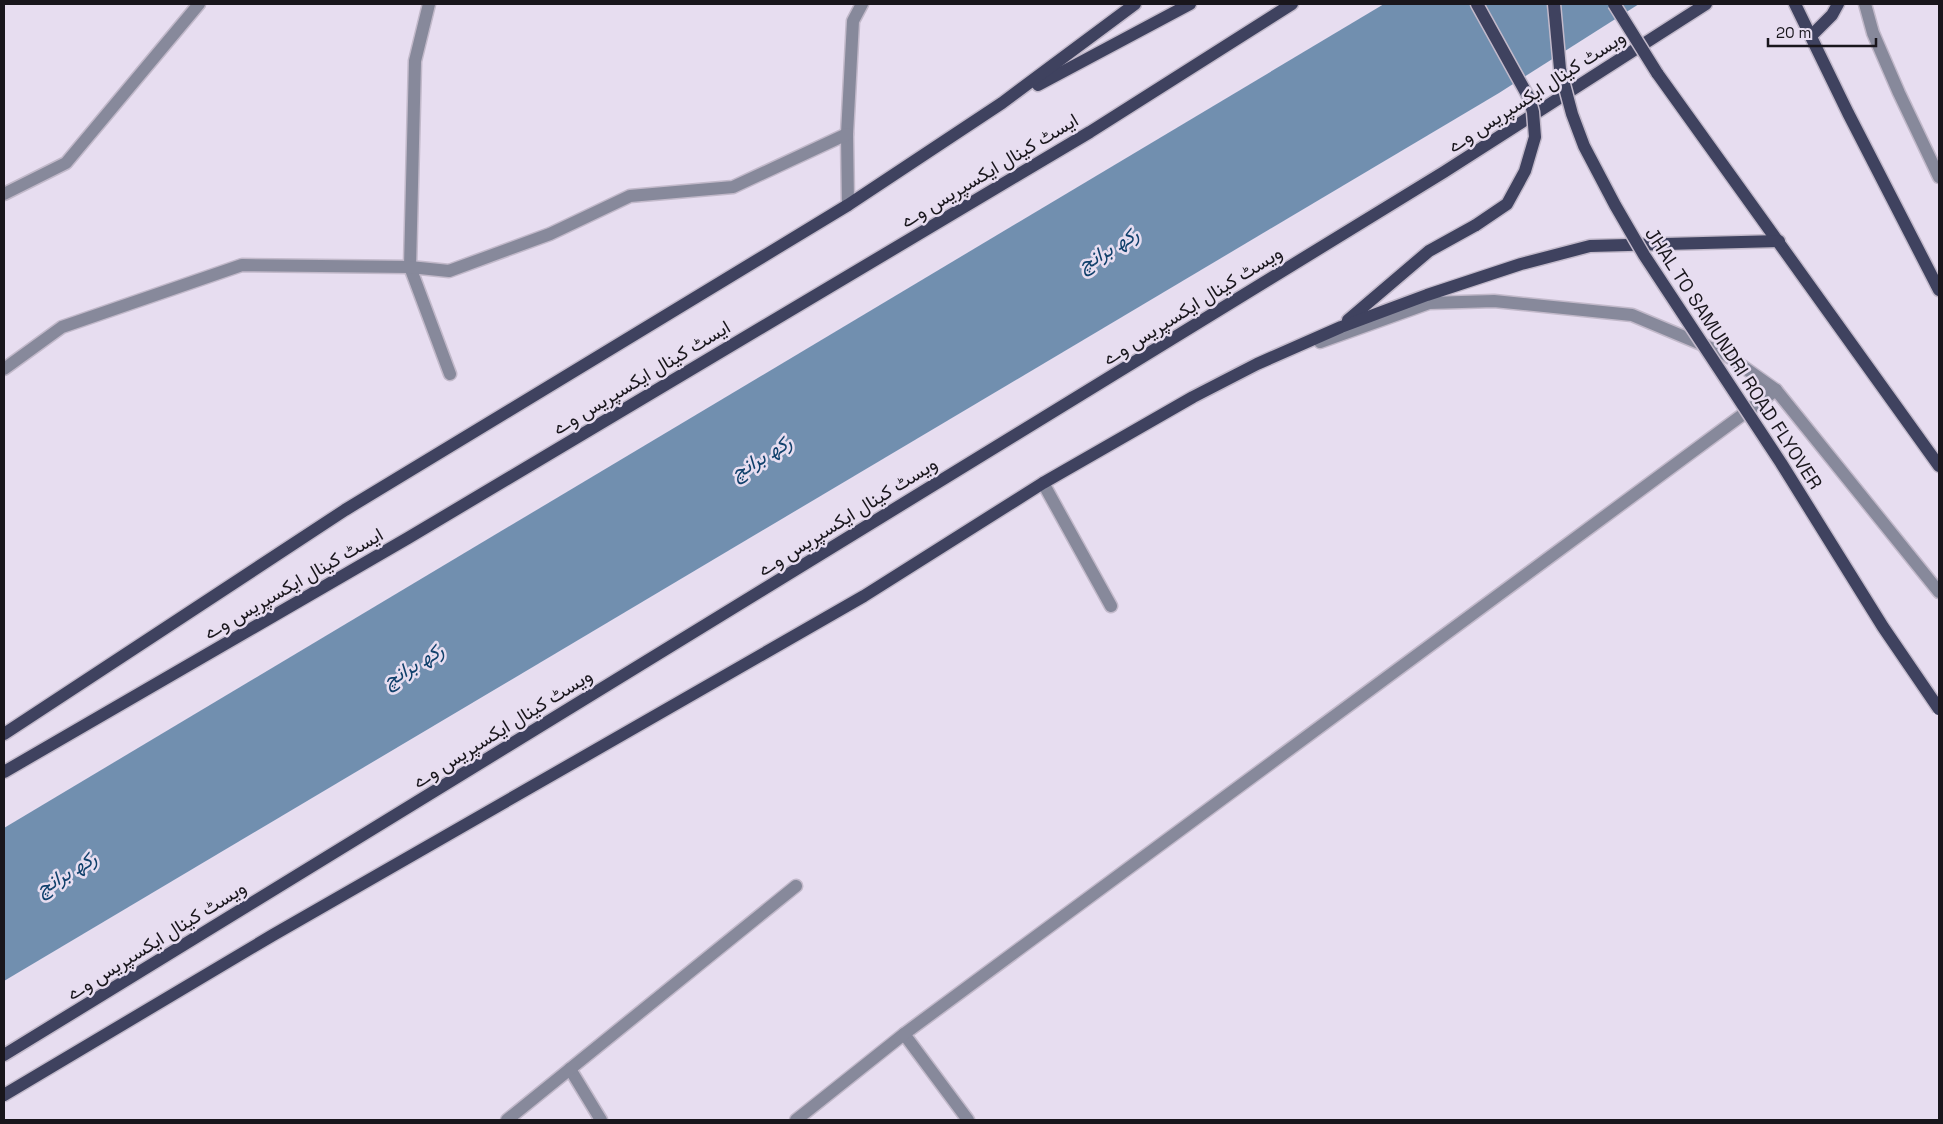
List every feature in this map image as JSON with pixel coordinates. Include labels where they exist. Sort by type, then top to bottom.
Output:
[{"type":"main road","points":[[4,734],[345,510],[848,205],[1002,104],[1135,4]]},
{"type":"main road","points":[[1002,104],[1190,4]]},
{"type":"main road","name":"ایسٹ کینال ایکسپریس وے","points":[[4,772],[417,533],[1090,132],[1292,4]]},
{"type":"main road","points":[[1341,327],[1429,251],[1476,225],[1507,204],[1525,171],[1534,137],[1533,112],[1529,98],[1477,4]]},
{"type":"main road","name":"JHAL TO SAMUNDRI ROAD FLYOVER","points":[[1554,4],[1560,70],[1572,114],[1584,146],[1615,205],[1644,255],[1781,462],[1883,627],[1939,709]]},
{"type":"main road","points":[[1614,4],[1657,73],[1939,466]]},
{"type":"main road","name":"ویسٹ کینال ایکسپریس وے","points":[[4,1055],[1444,172],[1706,4]]},
{"type":"main road","points":[[1795,4],[1848,113],[1939,290]]},
{"type":"main road","points":[[1811,36],[1832,15],[1838,4]]},
{"type":"main road","points":[[4,1095],[273,935],[864,596],[1043,483],[1257,364],[1341,327],[1427,295],[1521,264],[1590,246],[1779,241]]},
{"type":"street","points":[[4,194],[66,162],[199,4]]},
{"type":"street","points":[[429,4],[415,61],[410,267],[450,374]]},
{"type":"street","points":[[848,205],[847,134],[853,21],[862,4]]},
{"type":"street","points":[[1865,4],[1880,50],[1939,178]]},
{"type":"street","points":[[4,369],[62,328],[242,265],[410,267],[449,271],[550,234],[630,196],[733,187],[847,134]]},
{"type":"street","points":[[1257,364],[1429,303],[1494,301],[1632,315],[1725,354],[1776,390],[1939,592]]},
{"type":"street","points":[[796,1120],[904,1034],[1776,390]]},
{"type":"street","points":[[1043,483],[1111,606]]},
{"type":"street","points":[[507,1120],[796,886]]},
{"type":"street","points":[[904,1034],[968,1120]]},
{"type":"street","points":[[570,1069],[600,1120]]},
{"type":"water","name":"رکھ برانچ","points":[[1384,4],[1639,4],[1499,93],[4,981],[4,828]]}]
